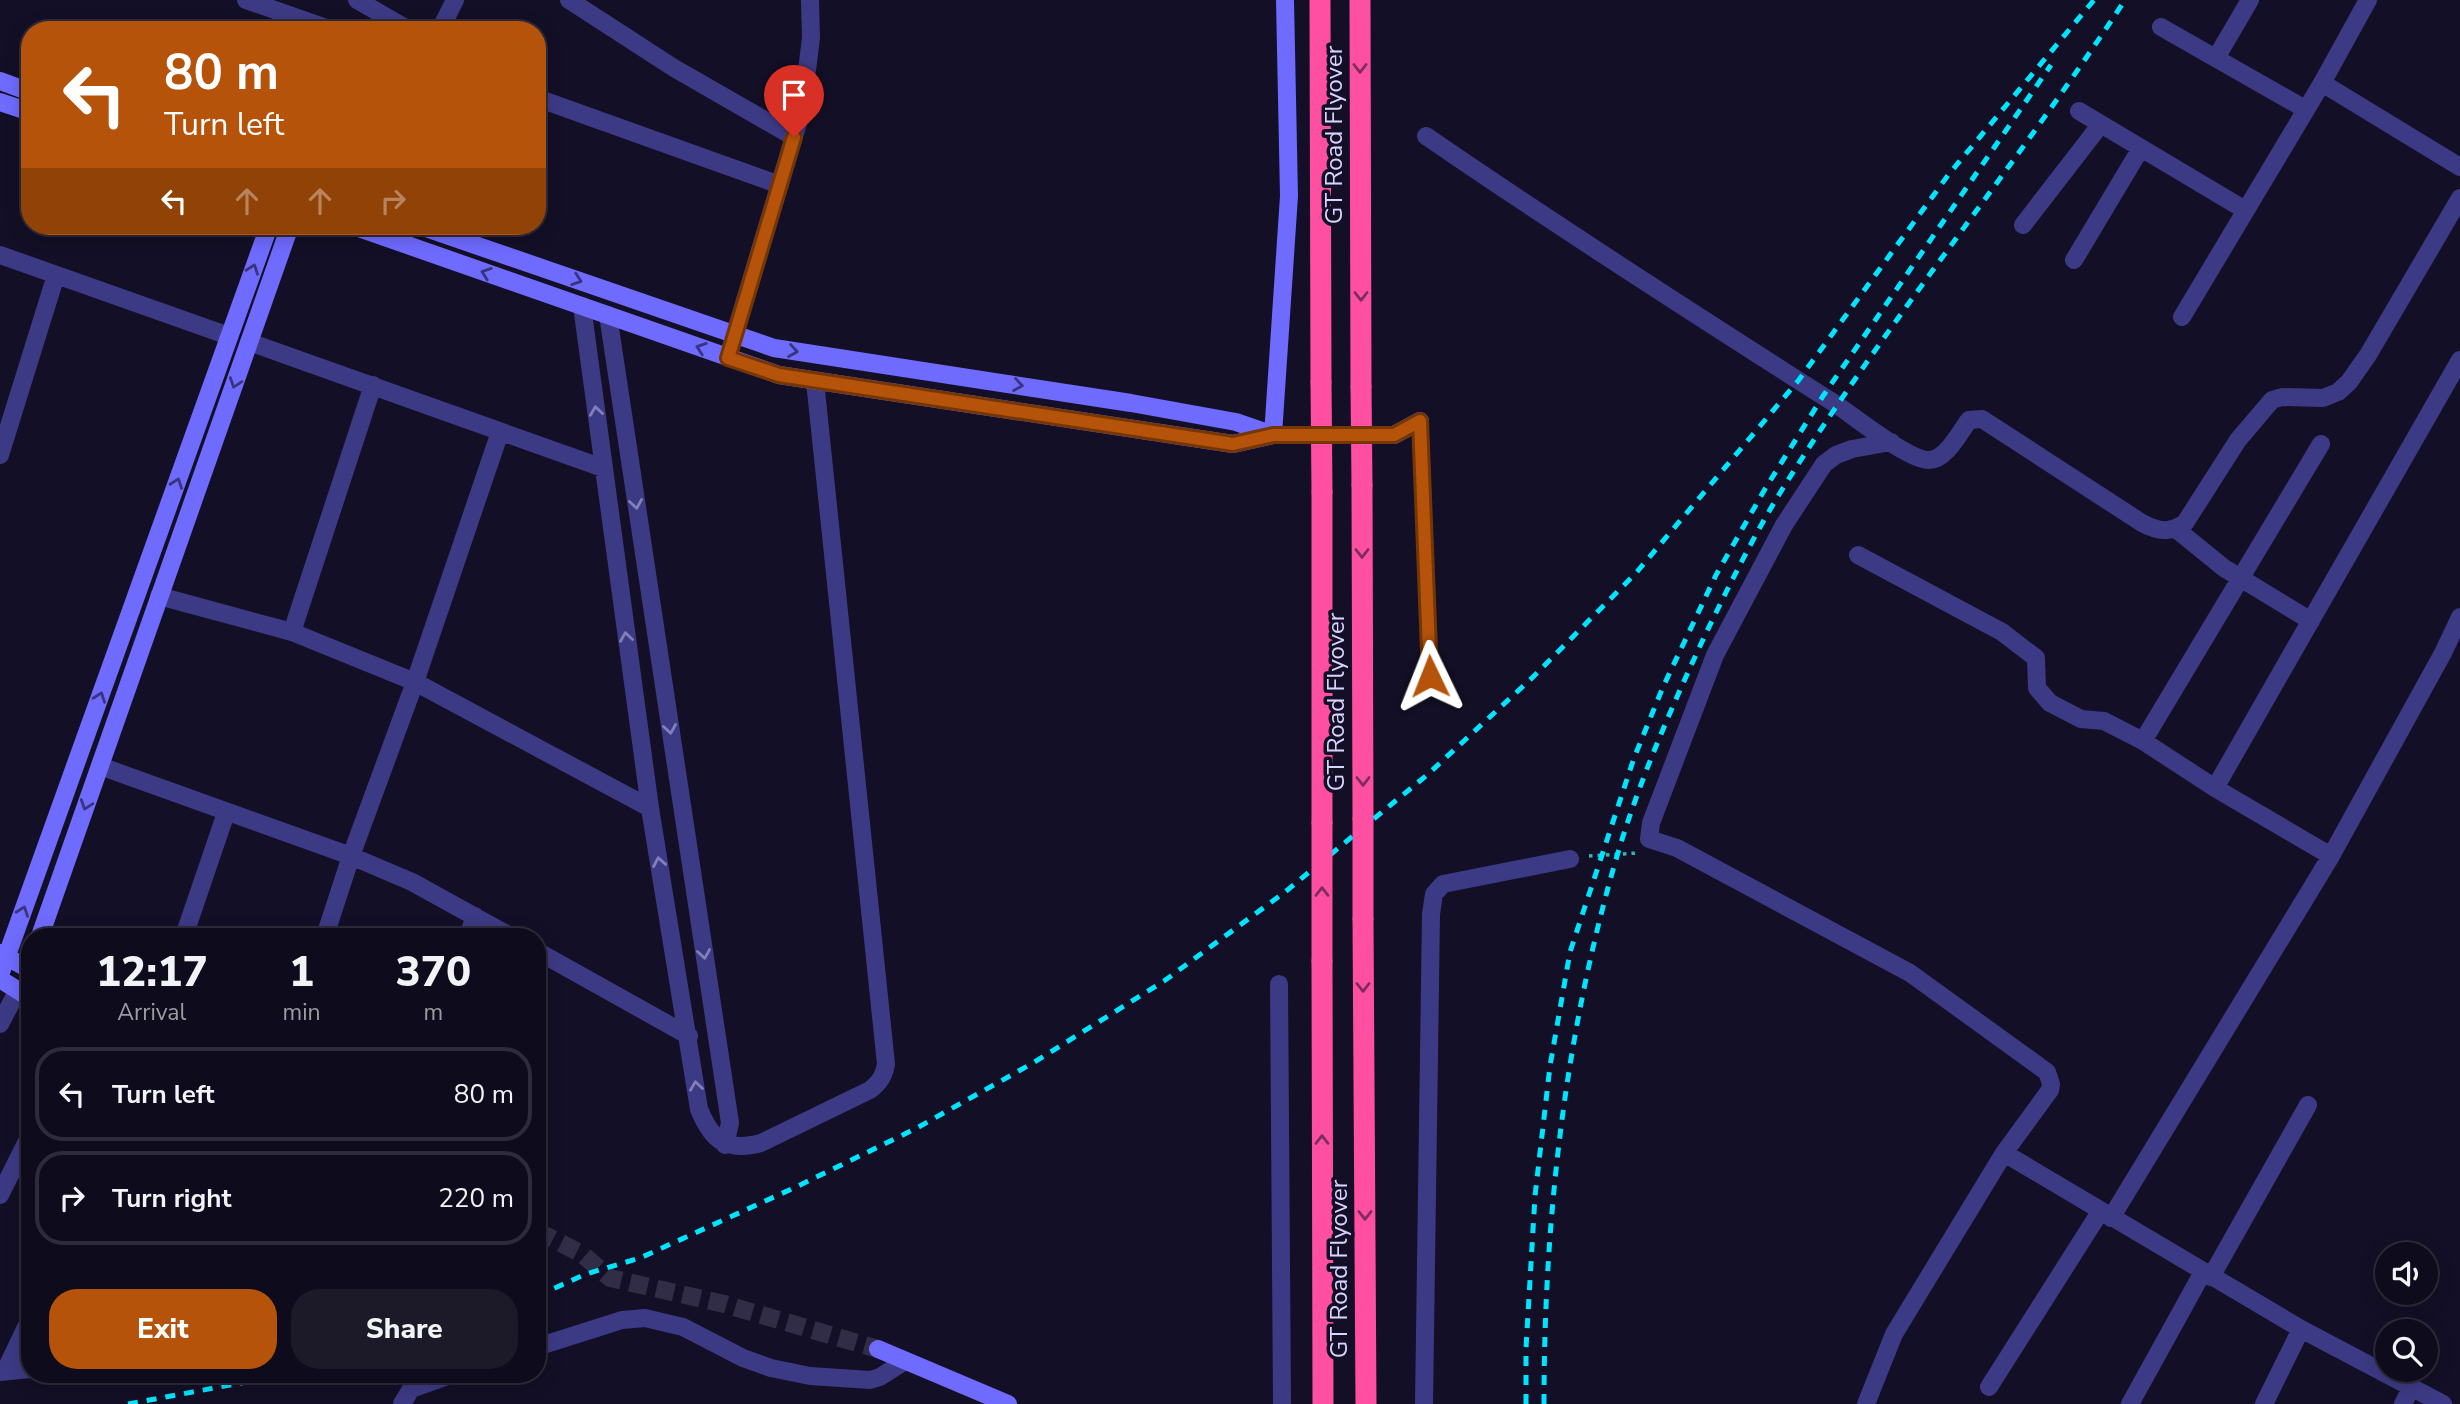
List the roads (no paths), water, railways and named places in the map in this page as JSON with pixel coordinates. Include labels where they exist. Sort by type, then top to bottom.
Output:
[{"type":"highway","name":"GT Road Flyover","points":[[1320,0],[1323,1404]]},
{"type":"highway","name":"GT Road Flyover","points":[[1360,0],[1366,1404]]},
{"type":"street","points":[[246,0],[306,21]]},
{"type":"street","points":[[357,0],[394,21]]},
{"type":"street","points":[[444,21],[455,0]]},
{"type":"street","points":[[569,0],[674,68],[794,137]]},
{"type":"street","points":[[728,358],[802,110],[811,38],[810,0]]},
{"type":"street","points":[[1273,435],[1289,196],[1285,0]]},
{"type":"street","points":[[2216,58],[2250,0]]},
{"type":"street","points":[[2182,317],[2322,83],[2360,3]]},
{"type":"street","points":[[2161,27],[2305,109]]},
{"type":"street","points":[[0,81],[21,89]]},
{"type":"street","points":[[2322,83],[2460,167]]},
{"type":"street","points":[[546,101],[780,185]]},
{"type":"street","points":[[0,102],[21,109]]},
{"type":"street","points":[[2079,111],[2245,210]]},
{"type":"street","points":[[2023,225],[2101,124]]},
{"type":"street","points":[[1426,136],[1536,211],[1919,458],[1937,459],[1969,420],[1982,419],[2143,523],[2165,531],[2176,529],[2185,523],[2238,440],[2272,400],[2282,397],[2323,398],[2338,392],[2349,382],[2368,355],[2460,198]]},
{"type":"street","points":[[2074,260],[2141,148]]},
{"type":"street","points":[[21,992],[0,977],[3,955],[266,235]]},
{"type":"street","points":[[43,928],[287,235]]},
{"type":"street","points":[[379,235],[779,375],[1233,444],[1273,435],[1394,435],[1420,421]]},
{"type":"street","points":[[446,235],[774,348],[1131,403],[1236,422],[1273,435]]},
{"type":"street","points":[[0,255],[229,336]]},
{"type":"street","points":[[1,446],[56,275]]},
{"type":"street","points":[[582,306],[650,808],[699,1109],[708,1130],[725,1145],[750,1146],[761,1143],[870,1090],[878,1084],[886,1064],[815,381]]},
{"type":"street","points":[[608,315],[730,1123],[725,1145]]},
{"type":"street","points":[[249,342],[603,468]]},
{"type":"street","points":[[2215,788],[2460,360]]},
{"type":"street","points":[[292,632],[373,385]]},
{"type":"street","points":[[328,928],[500,432]]},
{"type":"street","points":[[1866,1404],[1894,1334],[2004,1153],[2050,1090],[2047,1072],[1910,973],[1677,848],[1649,839],[1651,823],[1715,655],[1784,525],[1824,464],[1836,455],[1852,449],[1891,442]]},
{"type":"street","points":[[2143,740],[2322,444]]},
{"type":"street","points":[[2176,529],[2241,578],[2311,621]]},
{"type":"street","points":[[1858,555],[2015,641],[2036,659],[2037,688],[2050,703],[2081,719],[2104,721],[2143,740],[2215,788],[2331,856]]},
{"type":"street","points":[[159,596],[292,632],[415,682],[650,808]]},
{"type":"street","points":[[1989,1387],[2106,1215],[2331,856],[2443,653],[2460,617]]},
{"type":"street","points":[[100,766],[351,856],[412,882],[496,928]]},
{"type":"street","points":[[187,928],[226,813]]},
{"type":"street","points":[[1424,1404],[1430,941],[1434,894],[1443,884],[1570,859]]},
{"type":"street","points":[[471,928],[475,916]]},
{"type":"street","points":[[3,955],[21,964]]},
{"type":"street","points":[[546,956],[689,1036]]},
{"type":"street","points":[[1279,984],[1282,1404]]},
{"type":"street","points":[[0,1024],[21,998]]},
{"type":"street","points":[[2130,1404],[2308,1105]]},
{"type":"street","points":[[0,1195],[21,1153]]},
{"type":"street","points":[[2004,1153],[2301,1329],[2407,1396],[2444,1404]]},
{"type":"street","points":[[546,1344],[622,1321],[645,1318],[683,1328],[743,1358],[771,1368],[810,1376],[870,1380],[880,1377],[905,1361]]},
{"type":"street","points":[[2264,1404],[2301,1329]]},
{"type":"street","points":[[2,1372],[21,1336]]},
{"type":"street","points":[[878,1349],[1008,1404]]},
{"type":"street","points":[[2,1372],[21,1370]]},
{"type":"street","points":[[402,1404],[411,1389],[428,1383]]},
{"type":"lane","points":[[1420,421],[1430,676]]},
{"type":"tunnel","points":[[546,1236],[582,1254],[610,1278],[724,1304],[878,1349]]},
{"type":"railway","points":[[546,1292],[586,1274],[640,1258],[796,1187],[915,1129],[1033,1063],[1164,981],[1285,892],[1427,775],[1532,678],[1636,573],[1798,381],[1949,174],[2094,0]]},
{"type":"railway","points":[[1544,1404],[1553,1196],[1571,1059],[1599,923],[1617,856],[1658,742],[1716,613],[1780,493],[1863,367],[2040,124],[2125,0]]},
{"type":"railway","points":[[1526,1404],[1526,1348],[1535,1196],[1550,1066],[1570,952],[1634,758],[1663,687],[1716,575],[1765,489],[1823,396],[2051,65]]},
{"type":"railway","points":[[128,1404],[241,1383]]}]
